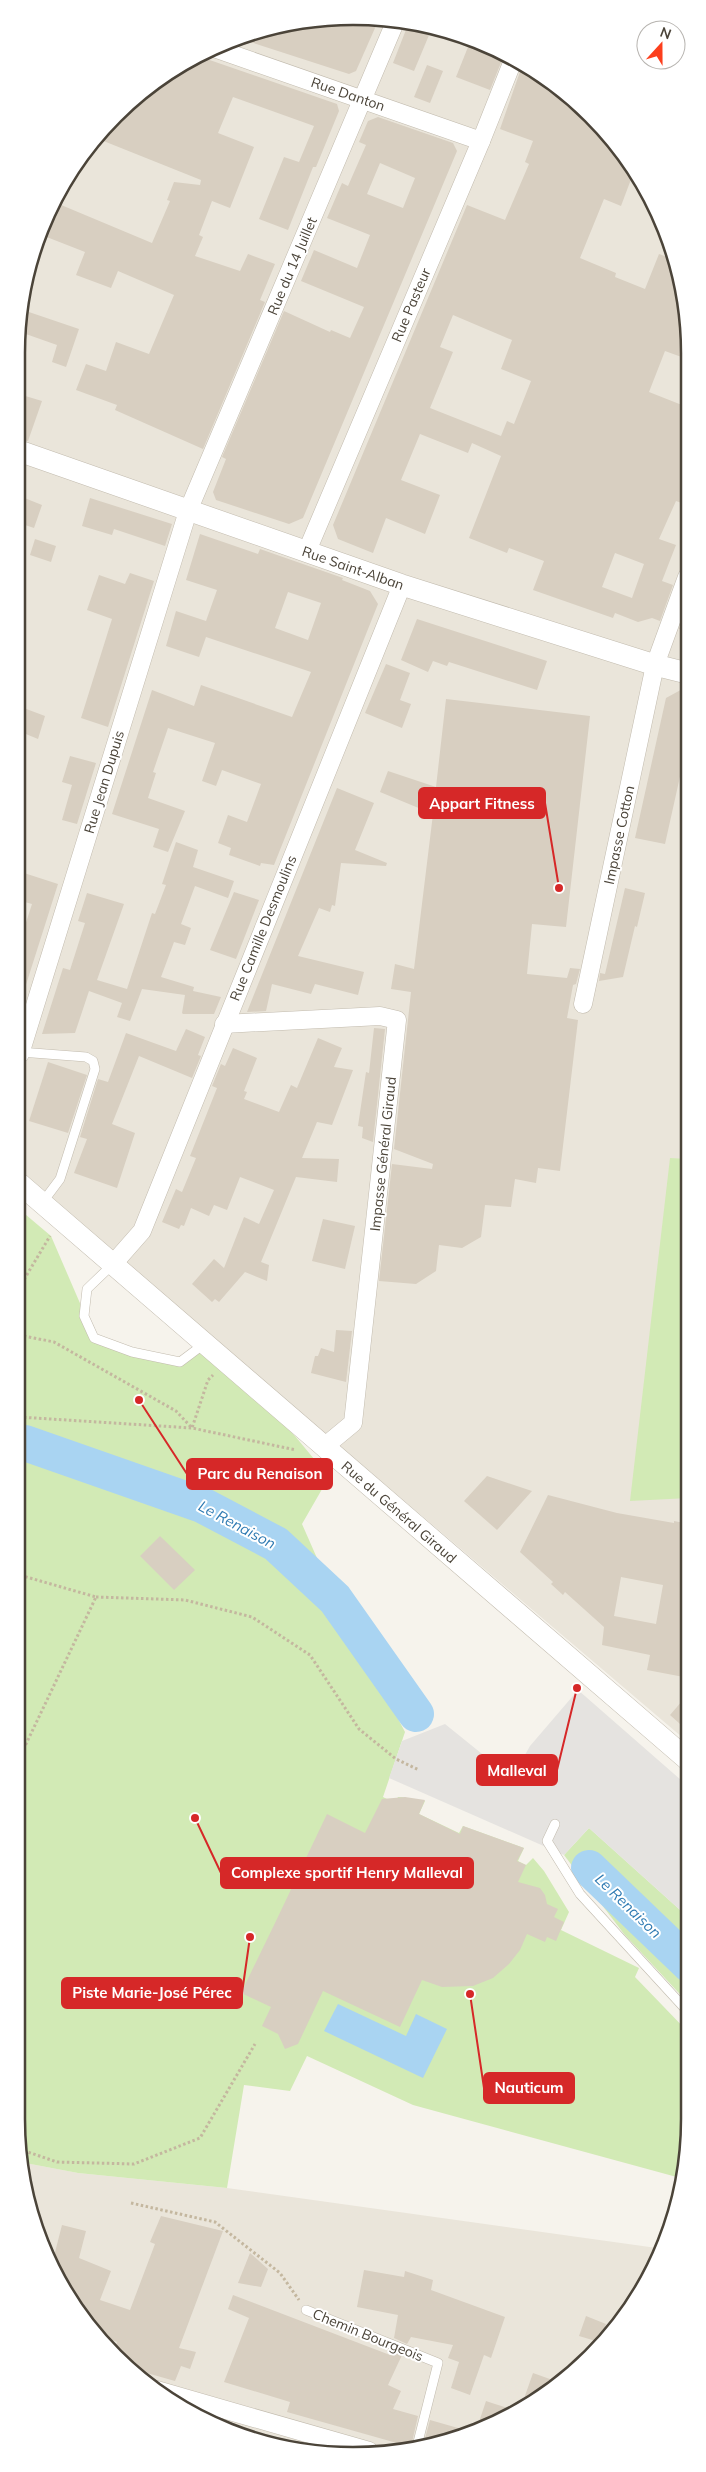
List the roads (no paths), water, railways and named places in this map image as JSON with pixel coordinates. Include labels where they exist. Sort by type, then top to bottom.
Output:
[{"type":"street","name":"Rue du 14 Juillet","points":[[188,511],[393,28]]},
{"type":"street","name":"Rue Danton","points":[[224,51],[482,141]]},
{"type":"street","name":"Rue Pasteur","points":[[306,551],[482,141],[511,66]]},
{"type":"street","name":"Rue Saint-Alban","points":[[25,453],[402,585],[655,666],[681,672]]},
{"type":"street","name":"Rue Jean Dupuis","points":[[25,1037],[188,511]]},
{"type":"street","name":"Rue Camille Desmoulins","points":[[113,1264],[142,1231],[402,585]]},
{"type":"street","name":"Impasse Cotton","points":[[583,1004],[655,666],[681,594]]},
{"type":"street","name":"Impasse Général Giraud","points":[[224,1024],[380,1016],[397,1020],[353,1422],[324,1447]]},
{"type":"street","name":"Rue du Général Giraud","points":[[25,1189],[681,1754]]},
{"type":"street","points":[[178,2396],[355,2447]]},
{"type":"lane","points":[[25,1053],[86,1057],[94,1061],[95,1069],[60,1179],[42,1204]]},
{"type":"lane","points":[[113,1264],[87,1289],[84,1316],[94,1338],[132,1352],[180,1362],[205,1344]]},
{"type":"lane","points":[[555,1824],[547,1841],[580,1894],[681,2004]]},
{"type":"lane","name":"Chemin Bourgeois","points":[[306,2310],[438,2363],[418,2441]]},
{"type":"water","points":[[338,2004],[406,2036],[416,2014],[447,2029],[423,2078],[324,2031]]},
{"type":"waterway","name":"Le Renaison","points":[[25,1443],[202,1505],[276,1544],[335,1599],[416,1714]]},
{"type":"waterway","name":"Le Renaison","points":[[589,1868],[681,1956]]},
{"type":"place","name":"Appart Fitness","points":[[559,888]]},
{"type":"place","name":"Parc du Renaison","points":[[139,1400]]},
{"type":"place","name":"Malleval","points":[[577,1688]]},
{"type":"place","name":"Complexe sportif Henry Malleval","points":[[195,1818]]},
{"type":"place","name":"Piste Marie-José Pérec","points":[[250,1937]]},
{"type":"place","name":"Nauticum","points":[[470,1994]]}]
